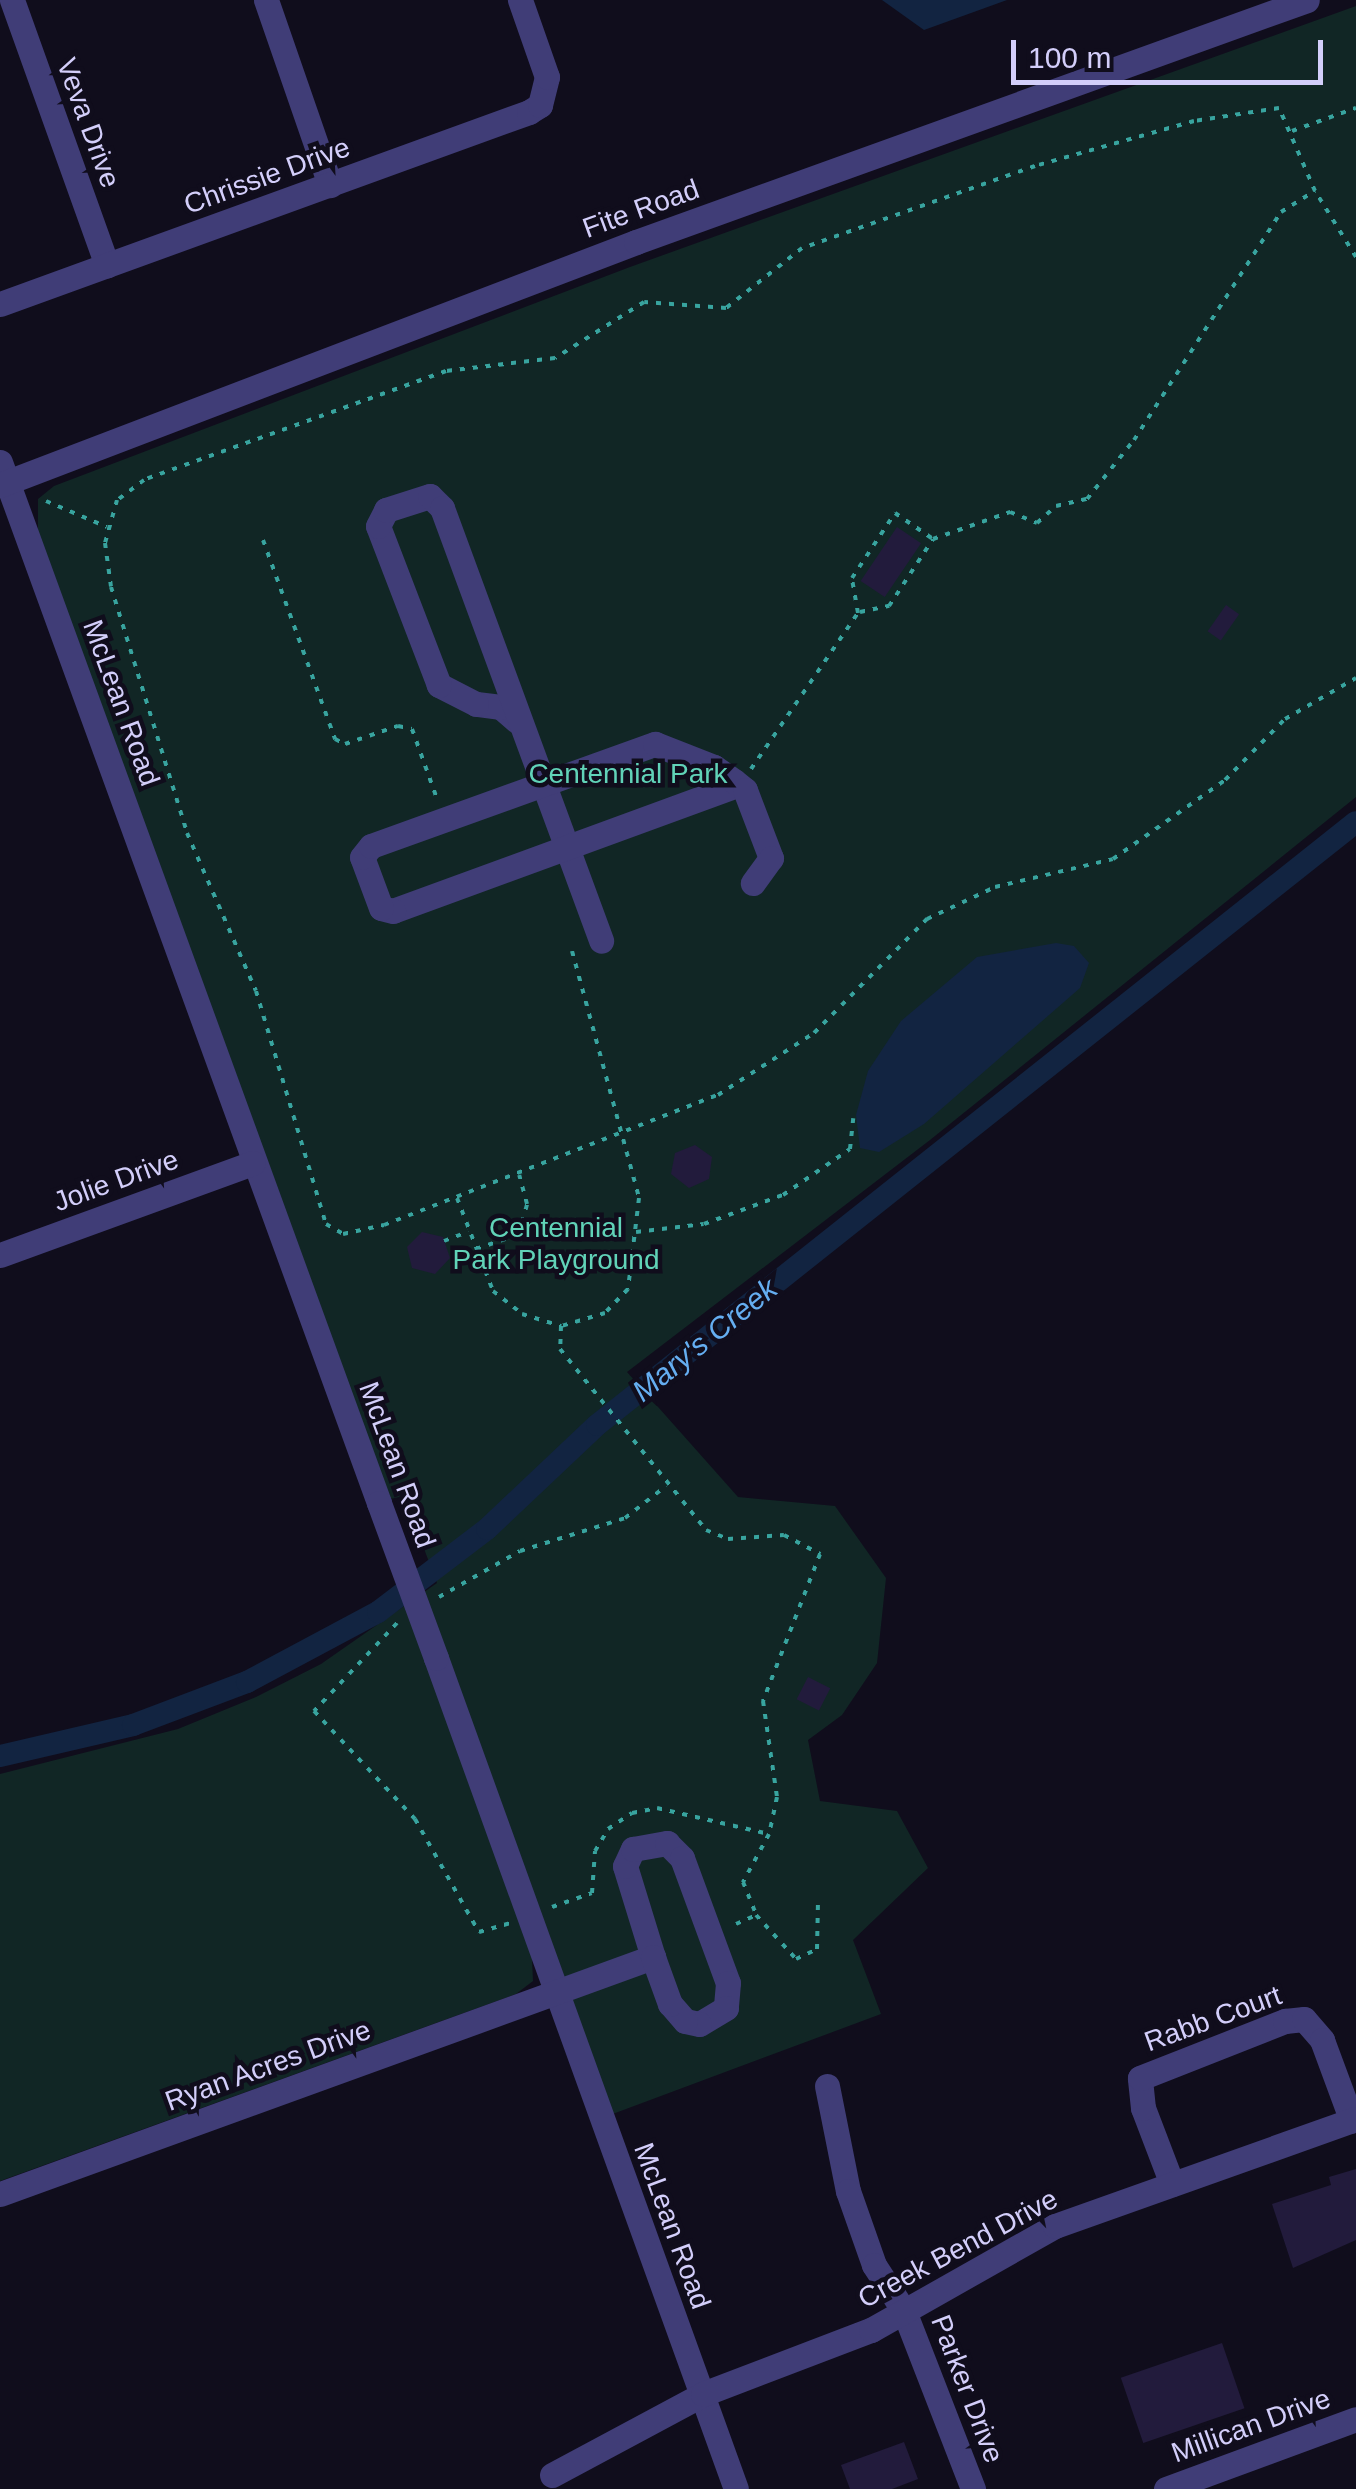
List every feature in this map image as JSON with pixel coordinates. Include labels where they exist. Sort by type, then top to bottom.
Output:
[{"type":"street","name":"Veva Drive","points":[[12,0],[107,265]]},
{"type":"street","points":[[266,0],[330,185]]},
{"type":"street","name":"Chrissie Drive","points":[[0,304],[529,112],[544,92],[547,77],[520,0]]},
{"type":"street","name":"Fite Road","points":[[3,476],[1307,0]]},
{"type":"street","name":"McLean Road","points":[[3,476],[736,2489]]},
{"type":"street","points":[[518,721],[501,707],[476,704],[439,686],[378,526],[386,510],[430,496],[442,508],[600,941]]},
{"type":"street","points":[[737,784],[393,911],[380,908],[365,850],[655,744],[714,767],[737,784],[752,803],[771,858],[753,883]]},
{"type":"street","name":"Jolie Drive","points":[[0,1255],[253,1163]]},
{"type":"street","points":[[666,1842],[682,1858],[728,1983],[726,2008],[700,2024],[685,2021],[670,2004],[653,1957],[625,1866],[633,1849],[666,1842]]},
{"type":"street","name":"Ryan Acres Drive","points":[[0,2194],[653,1957]]},
{"type":"street","name":"Rabb Court","points":[[1172,2184],[1143,2108],[1140,2078],[1266,2027],[1304,2019],[1313,2029],[1354,2120]]},
{"type":"street","name":"Parker Drive","points":[[827,2086],[848,2191],[874,2265],[904,2312],[973,2489]]},
{"type":"street","name":"Creek Bend Drive","points":[[552,2475],[703,2394],[816,2356],[904,2312],[1056,2226],[1354,2120]]},
{"type":"street","name":"Millican Drive","points":[[1166,2489],[1356,2419]]},
{"type":"path","points":[[1356,256],[1315,191],[1284,113],[1270,108],[1194,121],[1034,166],[786,255],[750,294],[726,308],[644,302],[596,326],[554,358],[446,371],[144,480],[117,500],[107,527],[111,587],[182,816],[256,991],[326,1224],[343,1234],[364,1232],[457,1198],[718,1096],[799,1045],[910,933],[948,907],[995,886],[1084,869],[1128,850],[1225,780],[1285,719],[1356,678]]},
{"type":"path","points":[[1292,131],[1356,108]]},
{"type":"path","points":[[858,613],[890,606],[934,539],[1010,512],[1037,524],[1056,506],[1087,499],[1134,440],[1281,212],[1315,191]]},
{"type":"path","points":[[46,501],[107,527]]},
{"type":"path","points":[[737,784],[769,750],[858,613],[852,578],[895,513],[934,539]]},
{"type":"path","points":[[263,540],[335,739],[345,744],[398,726],[412,729],[444,820]]},
{"type":"path","points":[[457,1198],[474,1250],[500,1298],[561,1326],[586,1322],[618,1302],[632,1276],[639,1198],[627,1134],[572,951]]},
{"type":"path","points":[[636,1232],[704,1224],[783,1196],[850,1149],[853,1118]]},
{"type":"path","points":[[474,1250],[513,1236],[522,1222],[528,1204],[519,1175]]},
{"type":"path","points":[[444,1240],[468,1232]]},
{"type":"path","points":[[561,1326],[560,1349],[568,1364],[706,1530],[728,1539],[784,1536],[808,1543],[821,1559],[763,1701],[777,1797],[765,1845],[744,1875],[756,1915],[787,1955],[806,1958],[820,1938],[813,1918],[818,1900]]},
{"type":"path","points":[[736,1924],[756,1915]]},
{"type":"green space","name":"Centennial Park","points":[[1356,6],[1356,797],[930,1140],[627,1372],[738,1497],[835,1506],[886,1578],[877,1663],[842,1715],[808,1740],[820,1801],[897,1811],[928,1868],[853,1940],[881,2014],[610,2115],[532,1959],[533,1981],[516,1994],[0,2181],[0,1774],[178,1729],[256,1697],[321,1664],[437,1583],[404,1496],[390,1499],[38,532],[38,499],[54,486],[630,267]]},
{"type":"water","points":[[882,0],[1007,0],[924,30]]},
{"type":"water","points":[[1056,943],[1074,946],[1089,963],[1080,988],[924,1124],[879,1152],[860,1148],[856,1115],[868,1071],[901,1021],[977,957]]},
{"type":"building","points":[[897,527],[921,543],[885,597],[861,581]]},
{"type":"building","points":[[1226,605],[1239,614],[1221,640],[1208,631]]},
{"type":"building","points":[[695,1145],[712,1157],[709,1179],[689,1188],[671,1174],[675,1153]]},
{"type":"building","points":[[422,1232],[443,1237],[450,1258],[435,1274],[412,1268],[407,1247]]},
{"type":"building","points":[[808,1677],[830,1688],[819,1711],[797,1699]]},
{"type":"building","points":[[1356,2169],[1356,2240],[1293,2268],[1272,2204],[1331,2185],[1329,2177]]},
{"type":"building","points":[[1222,2343],[1244,2408],[1143,2443],[1121,2378]]},
{"type":"building","points":[[904,2442],[918,2479],[892,2489],[850,2489],[841,2465]]},
{"type":"waterway","name":"Mary's Creek","points":[[0,1756],[133,1725],[247,1682],[378,1612],[487,1529],[597,1425],[1356,822]]},
{"type":"park label","name":"Centennial Park Playground","points":[[556,1244]]}]
